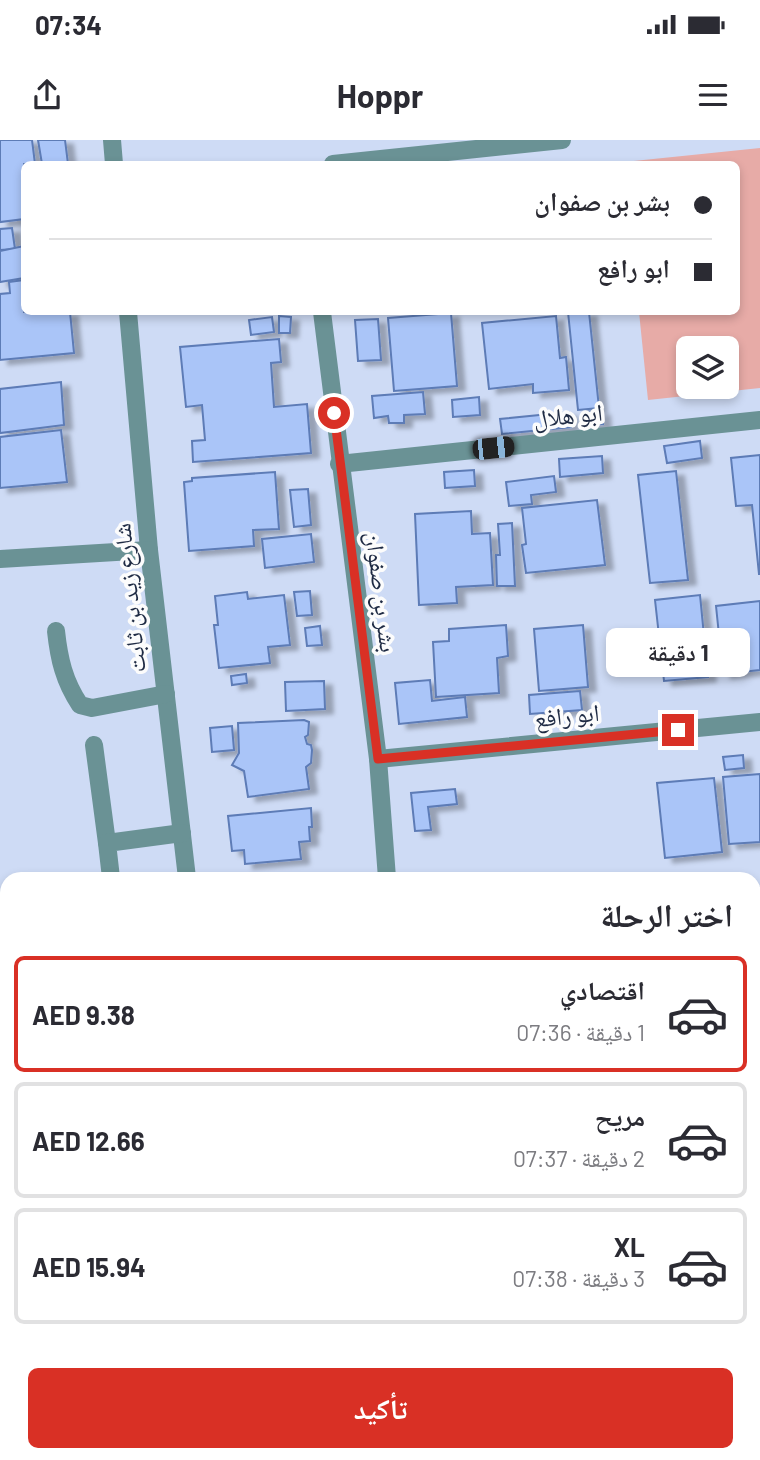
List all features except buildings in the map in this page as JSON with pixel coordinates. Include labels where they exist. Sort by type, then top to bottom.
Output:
[{"type":"street","points":[[112,140],[114,161]]},
{"type":"street","points":[[362,161],[562,140]]},
{"type":"street","name":"شارع زيد بن ثابت","points":[[128,315],[149,550],[186,872]]},
{"type":"street","name":"بشر بن صفوان","points":[[322,315],[378,759],[387,872]]},
{"type":"street","name":"ابو هلال","points":[[339,464],[760,421]]},
{"type":"street","points":[[0,559],[149,550]]},
{"type":"street","points":[[56,631],[60,664],[70,690],[80,705],[92,708],[166,694]]},
{"type":"street","name":"ابو رافع","points":[[378,759],[760,722]]},
{"type":"street","points":[[94,745],[110,872]]},
{"type":"street","points":[[107,843],[182,832]]},
{"type":"shaded area","points":[[760,148],[760,388],[739,390],[739,336],[676,336],[676,397],[648,400],[639,315],[740,315],[740,161],[634,161]]},
{"type":"route","points":[[334,413],[378,759],[678,730]]}]
